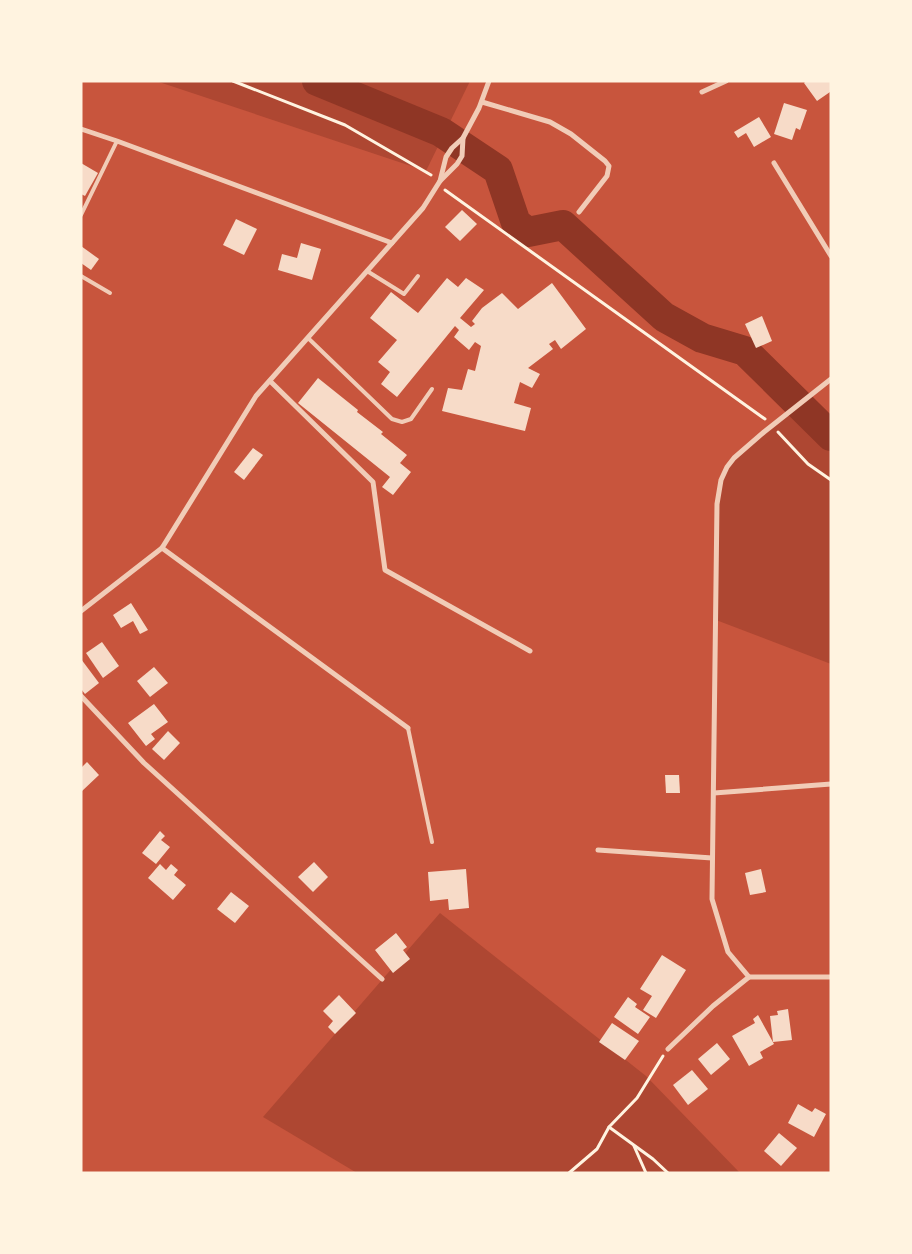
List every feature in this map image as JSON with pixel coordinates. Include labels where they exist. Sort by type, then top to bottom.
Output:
[{"type":"street","points":[[440,181],[446,157],[462,138],[482,102],[489,81]]},
{"type":"street","points":[[702,92],[726,81]]},
{"type":"street","points":[[482,102],[550,122],[571,134],[605,161],[608,166],[607,176],[578,212]]},
{"type":"street","points":[[81,129],[392,243]]},
{"type":"street","points":[[81,611],[162,548],[256,396],[423,208],[440,181],[462,156],[462,138]]},
{"type":"street","points":[[774,162],[831,256]]},
{"type":"street","points":[[749,977],[728,952],[712,899],[717,504],[721,480],[727,467],[739,454],[772,426],[831,379]]},
{"type":"street","points":[[270,381],[373,482],[385,570],[530,651]]},
{"type":"street","points":[[162,548],[408,728]]},
{"type":"street","points":[[81,696],[144,763],[382,979]]},
{"type":"street","points":[[714,793],[831,784]]},
{"type":"street","points":[[598,850],[712,858]]},
{"type":"street","points":[[668,1049],[713,1006],[749,977],[831,977]]},
{"type":"lane","points":[[81,215],[117,141]]},
{"type":"lane","points":[[367,271],[404,294],[418,276]]},
{"type":"lane","points":[[81,276],[110,293]]},
{"type":"lane","points":[[308,338],[392,419],[402,422],[411,419],[432,389]]},
{"type":"lane","points":[[408,728],[432,842]]},
{"type":"path","points":[[233,81],[345,125],[426,171],[440,181],[446,192],[750,408],[772,426],[808,464],[831,480]]},
{"type":"path","points":[[569,1173],[597,1149],[609,1126],[637,1098],[668,1049]]},
{"type":"path","points":[[609,1126],[653,1159],[668,1173]]},
{"type":"path","points":[[634,1145],[646,1173]]},
{"type":"shaded area","points":[[156,81],[470,81],[426,171]]},
{"type":"shaded area","points":[[791,410],[831,449],[831,664],[716,620],[717,504],[727,467]]},
{"type":"shaded area","points":[[440,913],[646,1076],[740,1173],[357,1173],[263,1117]]},
{"type":"building","points":[[806,81],[831,81],[831,93],[817,101],[804,83]]},
{"type":"building","points":[[784,103],[807,110],[800,130],[796,128],[792,140],[774,134]]},
{"type":"building","points":[[759,117],[771,137],[754,147],[746,133],[738,138],[734,132]]},
{"type":"building","points":[[81,163],[98,173],[85,196],[81,194]]},
{"type":"building","points":[[462,210],[477,224],[460,241],[445,227]]},
{"type":"building","points":[[236,219],[257,229],[244,255],[223,245]]},
{"type":"building","points":[[301,243],[321,249],[312,280],[278,270],[282,254],[297,258]]},
{"type":"building","points":[[81,246],[99,259],[91,270],[81,263]]},
{"type":"building","points":[[447,278],[458,287],[466,278],[484,290],[460,318],[471,327],[475,324],[472,321],[482,308],[502,293],[518,309],[552,283],[586,329],[561,349],[555,340],[549,344],[553,349],[528,368],[540,374],[532,388],[520,382],[514,403],[531,408],[525,431],[442,411],[448,388],[462,390],[468,369],[475,371],[481,346],[475,342],[469,350],[454,337],[459,330],[455,326],[397,397],[381,384],[390,372],[378,362],[397,340],[370,318],[391,292],[418,313]]},
{"type":"building","points":[[762,316],[772,341],[756,348],[745,324]]},
{"type":"building","points":[[318,378],[358,410],[357,412],[383,432],[381,434],[407,455],[400,463],[411,472],[393,495],[382,487],[390,477],[298,403]]},
{"type":"building","points":[[253,448],[263,455],[244,480],[234,472]]},
{"type":"building","points":[[131,603],[148,630],[140,634],[133,621],[121,628],[113,615]]},
{"type":"building","points":[[102,642],[119,666],[103,678],[86,653]]},
{"type":"building","points":[[81,659],[99,683],[85,694],[81,689]]},
{"type":"building","points":[[154,667],[168,683],[150,697],[137,681]]},
{"type":"building","points":[[154,704],[168,722],[151,734],[155,739],[146,746],[128,723]]},
{"type":"building","points":[[168,731],[180,743],[164,760],[152,749]]},
{"type":"building","points":[[87,762],[99,775],[81,792],[81,768]]},
{"type":"building","points":[[665,775],[679,775],[680,793],[666,793]]},
{"type":"building","points":[[160,831],[165,836],[161,840],[170,847],[156,864],[142,853]]},
{"type":"building","points":[[314,862],[328,877],[313,892],[298,877]]},
{"type":"building","points":[[160,864],[166,870],[171,864],[178,870],[174,875],[186,885],[173,900],[148,878]]},
{"type":"building","points":[[466,869],[469,908],[449,910],[448,899],[430,901],[428,872]]},
{"type":"building","points":[[761,869],[766,892],[750,895],[745,873]]},
{"type":"building","points":[[231,892],[249,906],[235,923],[217,909]]},
{"type":"building","points":[[396,933],[407,947],[403,950],[410,959],[393,973],[375,950]]},
{"type":"building","points":[[662,955],[686,970],[656,1018],[643,1010],[652,996],[640,989]]},
{"type":"building","points":[[339,995],[356,1013],[335,1034],[328,1027],[333,1021],[323,1011]]},
{"type":"building","points":[[628,997],[637,1004],[635,1007],[650,1017],[638,1034],[614,1017]]},
{"type":"building","points":[[788,1009],[792,1040],[773,1042],[770,1016],[778,1015],[777,1011]]},
{"type":"building","points":[[758,1015],[774,1044],[760,1052],[763,1058],[749,1066],[732,1036],[755,1023],[753,1019]]},
{"type":"building","points":[[612,1023],[639,1041],[625,1060],[599,1042]]},
{"type":"building","points":[[717,1043],[730,1059],[711,1075],[698,1059]]},
{"type":"building","points":[[692,1070],[708,1089],[688,1105],[673,1085]]},
{"type":"building","points":[[798,1104],[812,1112],[815,1108],[826,1114],[814,1137],[788,1123]]},
{"type":"building","points":[[779,1133],[797,1148],[781,1166],[764,1151]]},
{"type":"waterway","points":[[317,81],[441,132],[498,170],[516,223],[528,232],[563,225],[664,317],[702,338],[745,351],[831,436]]}]
